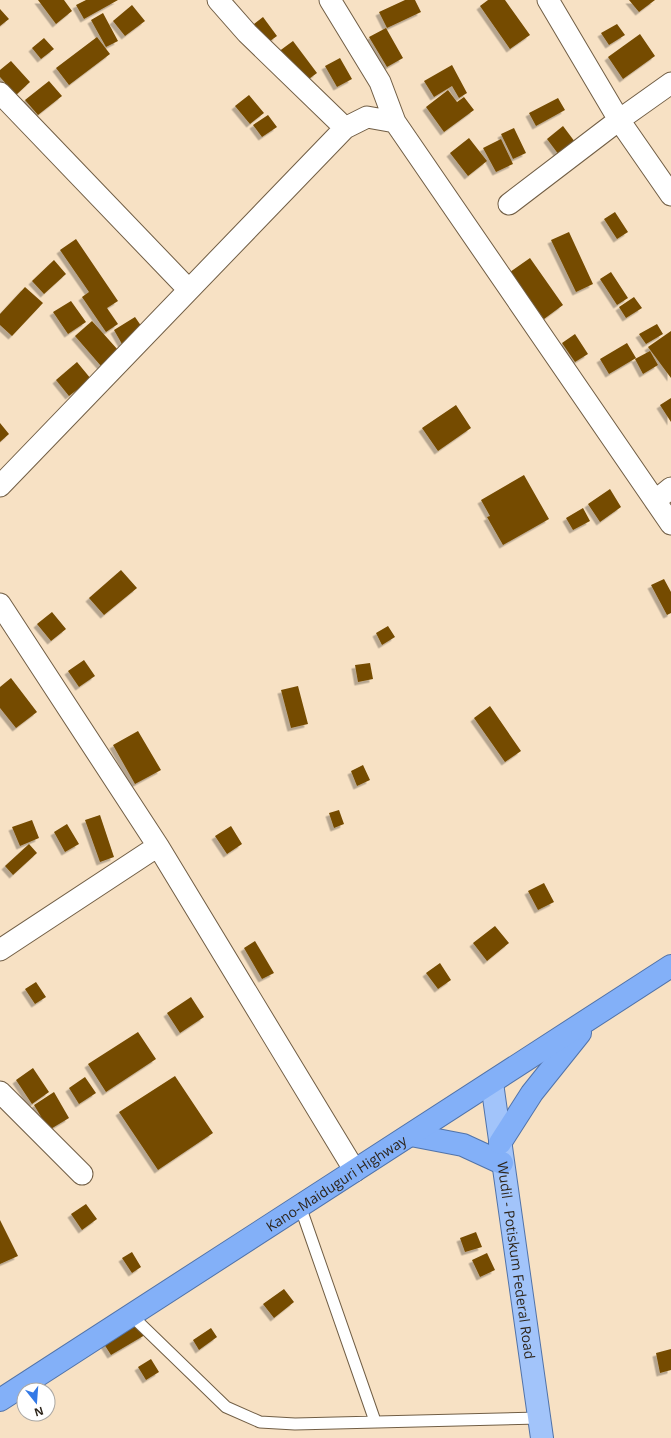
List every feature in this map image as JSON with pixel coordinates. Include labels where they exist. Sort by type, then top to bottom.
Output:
[{"type":"highway","name":"Kano-Maiduguri Highway","points":[[0,1400],[671,966]]},
{"type":"highway","points":[[411,1135],[501,1153],[532,1093],[592,1018]]},
{"type":"main road","name":"Wudil - Potiskum Federal Road","points":[[492,1083],[541,1428]]},
{"type":"street","points":[[218,0],[247,33],[345,128]]},
{"type":"street","points":[[330,0],[380,82],[395,122],[663,494],[671,524]]},
{"type":"street","points":[[548,0],[619,120],[671,195]]},
{"type":"street","points":[[509,204],[619,120],[671,83]]},
{"type":"street","points":[[0,93],[189,290]]},
{"type":"street","points":[[0,486],[345,128],[367,117],[395,122]]},
{"type":"street","points":[[0,604],[158,846],[355,1171]]},
{"type":"street","points":[[0,950],[158,846]]},
{"type":"street","points":[[0,1092],[82,1174]]},
{"type":"lane","points":[[300,1206],[375,1421]]},
{"type":"lane","points":[[131,1316],[226,1407],[260,1422],[295,1424],[375,1421],[541,1428]]},
{"type":"building","points":[[38,0],[64,0],[72,11],[56,24]]},
{"type":"building","points":[[86,0],[118,0],[84,19],[76,5]]},
{"type":"building","points":[[405,0],[415,0],[421,12],[387,28],[379,12]]},
{"type":"building","points":[[488,0],[505,0],[530,35],[510,49],[480,6]]},
{"type":"building","points":[[629,0],[655,0],[639,12]]},
{"type":"building","points":[[132,5],[145,21],[125,36],[113,21]]},
{"type":"building","points":[[0,9],[9,19],[0,26]]},
{"type":"building","points":[[103,13],[118,41],[106,47],[91,20]]},
{"type":"building","points":[[263,17],[277,36],[263,46],[249,28]]},
{"type":"building","points":[[617,24],[625,35],[609,45],[601,33]]},
{"type":"building","points":[[386,28],[403,58],[387,67],[369,37]]},
{"type":"building","points":[[640,34],[655,56],[623,79],[608,57]]},
{"type":"building","points":[[97,37],[110,54],[69,85],[56,68]]},
{"type":"building","points":[[44,38],[54,49],[41,59],[32,48]]},
{"type":"building","points":[[293,41],[317,73],[298,87],[274,55]]},
{"type":"building","points":[[340,58],[352,79],[337,87],[325,66]]},
{"type":"building","points":[[11,61],[30,82],[16,95],[0,77],[0,70]]},
{"type":"building","points":[[452,65],[467,93],[459,98],[452,86],[434,97],[424,81]]},
{"type":"building","points":[[49,81],[62,96],[38,115],[25,100]]},
{"type":"building","points":[[448,90],[457,102],[464,97],[474,110],[444,132],[426,107]]},
{"type":"building","points":[[249,95],[264,113],[250,124],[235,106]]},
{"type":"building","points":[[558,98],[565,110],[536,126],[529,113]]},
{"type":"building","points":[[268,115],[277,127],[262,137],[253,125]]},
{"type":"building","points":[[563,126],[584,154],[568,167],[547,139]]},
{"type":"building","points":[[514,128],[526,153],[513,159],[501,134]]},
{"type":"building","points":[[469,138],[487,161],[468,176],[450,153]]},
{"type":"building","points":[[501,139],[513,164],[496,172],[483,148]]},
{"type":"building","points":[[615,212],[628,232],[617,239],[604,219]]},
{"type":"building","points":[[569,232],[593,284],[576,292],[551,240]]},
{"type":"building","points":[[76,239],[118,301],[107,308],[118,324],[106,332],[82,297],[89,292],[60,250]]},
{"type":"building","points":[[530,258],[563,305],[544,319],[510,272]]},
{"type":"building","points":[[54,260],[66,274],[44,294],[32,281]]},
{"type":"building","points":[[611,272],[628,298],[617,305],[600,279]]},
{"type":"building","points":[[25,287],[43,303],[12,336],[0,325],[0,314]]},
{"type":"building","points":[[634,297],[642,308],[626,318],[619,307]]},
{"type":"building","points":[[71,301],[86,322],[68,334],[53,312]]},
{"type":"building","points":[[135,317],[144,330],[122,344],[114,330]]},
{"type":"building","points":[[92,321],[118,350],[101,366],[75,336]]},
{"type":"building","points":[[657,324],[663,334],[646,344],[639,334]]},
{"type":"building","points":[[671,331],[671,378],[648,347]]},
{"type":"building","points":[[575,334],[588,354],[575,362],[562,343]]},
{"type":"building","points":[[627,343],[636,358],[609,374],[600,359]]},
{"type":"building","points":[[650,351],[658,365],[643,374],[635,359]]},
{"type":"building","points":[[77,362],[91,379],[69,396],[56,380]]},
{"type":"building","points":[[671,398],[671,422],[660,405]]},
{"type":"building","points":[[456,405],[471,428],[438,451],[422,428]]},
{"type":"building","points":[[0,423],[9,434],[0,442]]},
{"type":"building","points":[[524,475],[549,519],[503,545],[487,517],[490,516],[481,500]]},
{"type":"building","points":[[610,489],[621,507],[600,522],[588,504]]},
{"type":"building","points":[[583,508],[590,521],[573,530],[566,518]]},
{"type":"building","points":[[121,570],[137,588],[104,615],[89,598]]},
{"type":"building","points":[[664,579],[671,592],[671,613],[667,615],[651,585]]},
{"type":"building","points":[[52,612],[66,629],[51,641],[37,624]]},
{"type":"building","points":[[388,626],[395,637],[382,645],[376,633]]},
{"type":"building","points":[[84,660],[95,676],[79,687],[68,671]]},
{"type":"building","points":[[370,663],[373,679],[358,682],[355,665]]},
{"type":"building","points":[[11,678],[37,712],[16,728],[0,708],[0,687]]},
{"type":"building","points":[[298,686],[308,724],[291,728],[281,690]]},
{"type":"building","points":[[490,706],[521,751],[505,762],[474,718]]},
{"type":"building","points":[[138,731],[161,770],[135,784],[113,745]]},
{"type":"building","points":[[363,765],[370,780],[357,786],[351,771]]},
{"type":"building","points":[[339,810],[344,824],[334,828],[329,813]]},
{"type":"building","points":[[100,815],[114,857],[100,862],[85,820]]},
{"type":"building","points":[[32,820],[39,838],[20,846],[12,827]]},
{"type":"building","points":[[67,824],[79,844],[65,852],[54,832]]},
{"type":"building","points":[[231,826],[242,844],[227,854],[215,836]]},
{"type":"building","points":[[29,844],[37,853],[13,875],[5,866]]},
{"type":"building","points":[[544,883],[554,902],[538,910],[528,891]]},
{"type":"building","points":[[495,926],[509,943],[487,961],[473,943]]},
{"type":"building","points":[[255,941],[274,973],[262,979],[244,948]]},
{"type":"building","points":[[440,963],[451,980],[438,989],[426,973]]},
{"type":"building","points":[[36,982],[46,997],[35,1004],[25,989]]},
{"type":"building","points":[[191,997],[204,1017],[180,1033],[167,1013]]},
{"type":"building","points":[[138,1032],[156,1059],[106,1092],[88,1064]]},
{"type":"building","points":[[33,1068],[49,1092],[32,1104],[16,1080]]},
{"type":"building","points":[[175,1076],[213,1133],[158,1170],[119,1112]]},
{"type":"building","points":[[85,1077],[96,1093],[79,1104],[69,1088]]},
{"type":"building","points":[[54,1092],[69,1118],[49,1130],[34,1105]]},
{"type":"building","points":[[86,1204],[97,1219],[82,1230],[71,1214]]},
{"type":"building","points":[[0,1220],[18,1256],[0,1264]]},
{"type":"building","points":[[476,1232],[482,1247],[465,1252],[460,1238]]},
{"type":"building","points":[[132,1252],[141,1267],[132,1273],[122,1258]]},
{"type":"building","points":[[487,1253],[495,1270],[480,1277],[472,1260]]},
{"type":"building","points":[[284,1289],[294,1302],[274,1318],[263,1304]]},
{"type":"building","points":[[138,1323],[145,1335],[111,1355],[104,1344]]},
{"type":"building","points":[[211,1328],[217,1337],[199,1350],[193,1340]]},
{"type":"building","points":[[671,1349],[671,1370],[660,1373],[656,1353]]},
{"type":"building","points":[[151,1359],[159,1372],[146,1380],[138,1367]]}]
